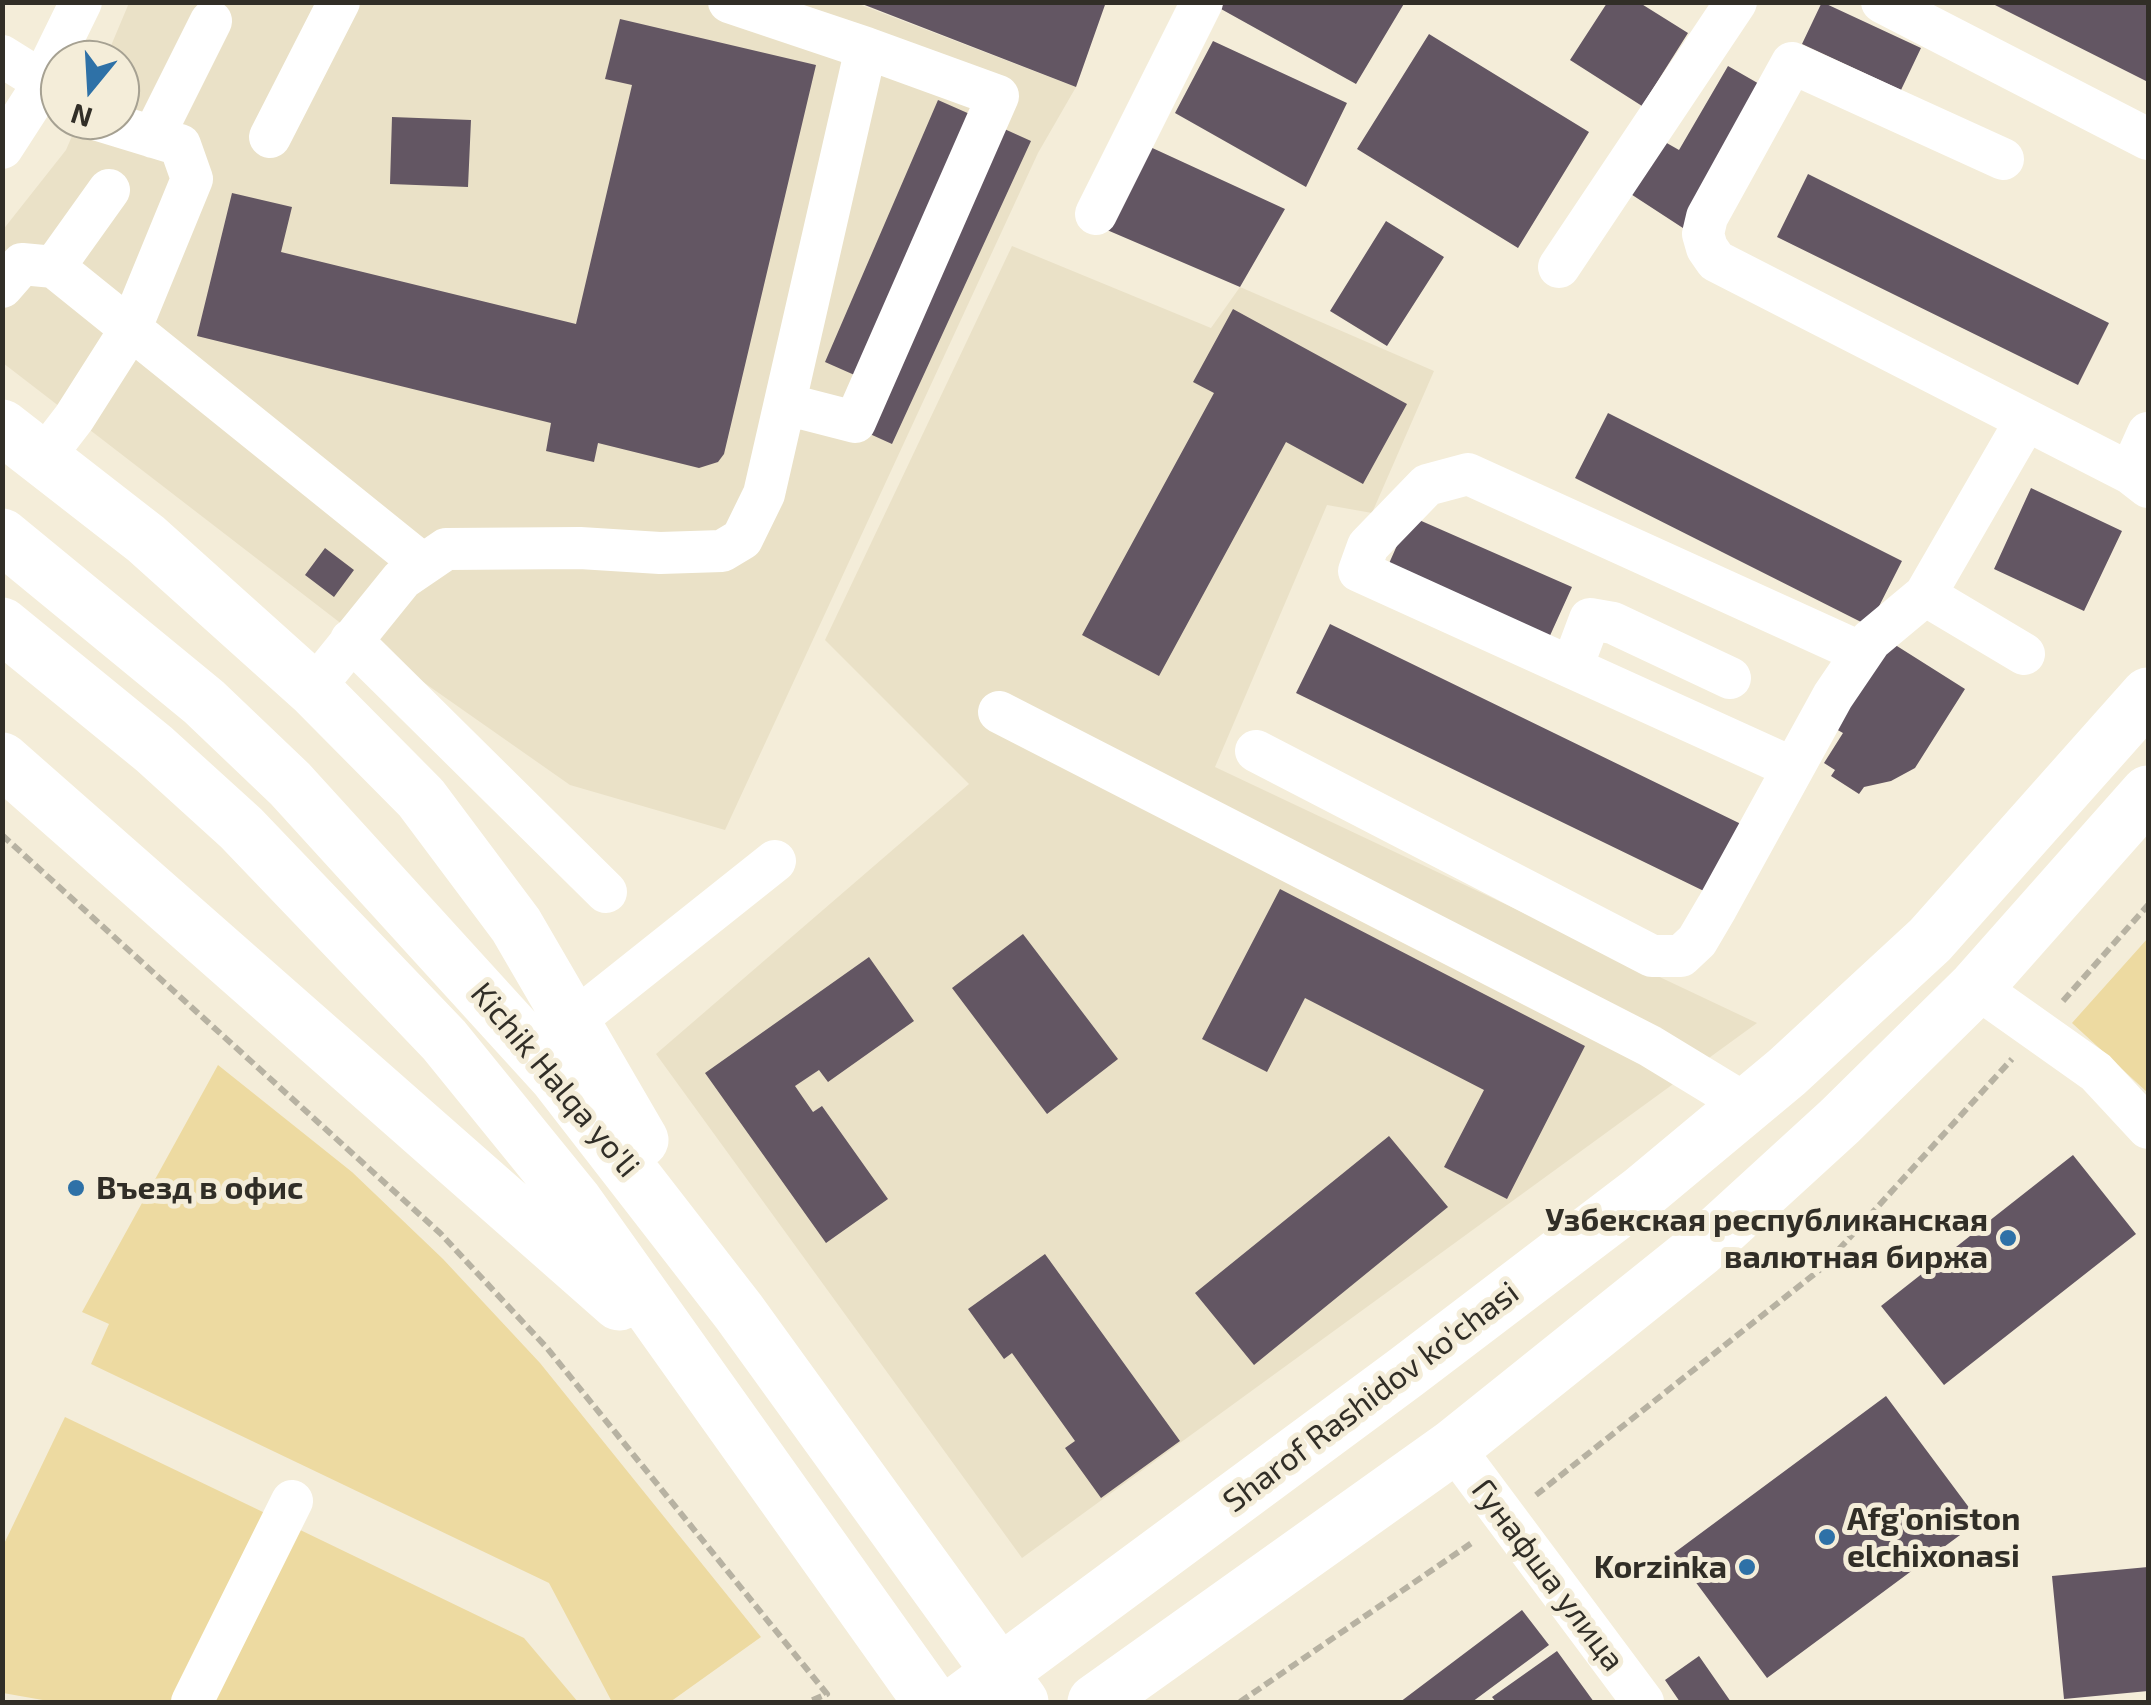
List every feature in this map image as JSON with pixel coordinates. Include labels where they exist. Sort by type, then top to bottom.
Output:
[{"type":"main road","points":[[23,442],[146,539],[313,689],[421,798],[471,860],[574,1021],[739,1312]]},
{"type":"main road","name":"Kichik Halqa yo'li","points":[[2,536],[248,742],[332,827],[619,1152],[739,1312],[994,1693]]},
{"type":"main road","name":"Kichik Halqa yo'li","points":[[2,625],[198,788],[444,1040],[574,1200],[931,1702]]},
{"type":"main road","name":"Sharof Rashidov ko'chasi","points":[[994,1693],[1643,1192],[1747,1105],[1930,940],[2148,695]]},
{"type":"main road","points":[[2,760],[467,1165],[692,1370]]},
{"type":"main road","points":[[1095,1702],[1453,1447],[1700,1249],[1840,1121],[1976,987],[2148,793]]},
{"type":"street","points":[[66,40],[81,2]]},
{"type":"street","points":[[270,137],[339,2]]},
{"type":"street","points":[[729,2],[998,96],[856,422],[784,404]]},
{"type":"street","points":[[1096,214],[1202,2]]},
{"type":"street","points":[[1558,266],[1736,2]]},
{"type":"street","points":[[1898,6],[2148,139]]},
{"type":"street","points":[[153,137],[211,20]]},
{"type":"street","points":[[313,689],[420,562],[446,549],[481,545],[660,554],[732,547],[742,538],[764,494],[866,48]]},
{"type":"street","points":[[2,56],[40,91]]},
{"type":"street","points":[[2003,159],[1792,63],[1707,217],[1703,234],[1716,261],[2139,480],[2148,433]]},
{"type":"street","points":[[2,148],[40,102]]},
{"type":"street","points":[[23,442],[74,418],[130,330],[192,179],[180,146],[140,133]]},
{"type":"street","points":[[54,266],[109,190]]},
{"type":"street","points":[[2,287],[22,264],[54,266],[420,562]]},
{"type":"street","points":[[1256,751],[1652,956],[1681,956],[1697,941],[1862,653],[1925,596],[2025,422]]},
{"type":"street","points":[[1793,768],[1358,571],[1368,546],[1427,485],[1468,474],[1862,653]]},
{"type":"street","points":[[1925,596],[2024,654]]},
{"type":"street","points":[[1572,667],[1590,620],[1613,623],[1730,678]]},
{"type":"street","points":[[351,640],[606,892]]},
{"type":"street","points":[[999,712],[1650,1046],[1747,1105]]},
{"type":"street","points":[[574,1021],[775,861]]},
{"type":"street","points":[[1976,987],[2096,1072],[2148,1128]]},
{"type":"street","name":"Гунафша улица","points":[[1453,1447],[1643,1702]]},
{"type":"street","points":[[192,1702],[292,1501]]},
{"type":"path","points":[[2,835],[440,1233],[534,1333],[827,1694],[808,1702]]},
{"type":"path","points":[[1240,1702],[1506,1519],[1822,1268],[2148,905]]},
{"type":"shaded area","points":[[129,3],[856,3],[1076,87],[1038,153],[725,830],[570,785],[356,635],[3,363],[2,231],[70,140],[140,140],[140,40],[113,40]]},
{"type":"shaded area","points":[[1012,246],[1211,328],[1240,287],[1434,371],[1372,513],[1327,505],[1215,767],[1757,1023],[1022,1558],[656,1054],[969,784],[825,640]]},
{"type":"shaded area","points":[[2148,938],[2148,1093],[2072,1023]]},
{"type":"shaded area","points":[[218,1065],[352,1172],[443,1259],[540,1363],[761,1637],[670,1702],[612,1702],[549,1583],[91,1364],[109,1324],[82,1312]]},
{"type":"shaded area","points":[[65,1417],[265,1513],[175,1702],[54,1702],[3,1693],[2,1548]]},
{"type":"shaded area","points":[[292,1526],[524,1638],[578,1702],[205,1702]]},
{"type":"building","points":[[857,2],[1106,2],[1076,87]]},
{"type":"building","points":[[1224,2],[1405,2],[1356,84],[1221,9]]},
{"type":"building","points":[[1822,2],[1921,48],[1901,90],[1802,44]]},
{"type":"building","points":[[1989,2],[2148,2],[2148,82]]},
{"type":"building","points":[[1607,3],[1640,3],[1688,33],[1642,106],[1570,60]]},
{"type":"building","points":[[620,19],[816,65],[724,454],[718,462],[699,468],[598,443],[594,462],[546,451],[551,423],[197,336],[232,193],[292,207],[281,252],[576,324],[632,85],[605,79]]},
{"type":"building","points":[[1429,34],[1589,132],[1518,248],[1357,149]]},
{"type":"building","points":[[1213,41],[1347,103],[1306,187],[1175,113]]},
{"type":"building","points":[[1728,66],[1768,89],[1686,230],[1620,187],[1651,134],[1679,150]]},
{"type":"building","points":[[938,100],[972,115],[859,377],[825,362]]},
{"type":"building","points":[[392,117],[471,120],[468,187],[390,184]]},
{"type":"building","points":[[1000,127],[1031,141],[892,444],[861,430]]},
{"type":"building","points":[[1148,146],[1285,209],[1240,287],[1107,230]]},
{"type":"building","points":[[1808,174],[2109,323],[2078,385],[1777,237]]},
{"type":"building","points":[[1386,221],[1444,257],[1387,346],[1330,311]]},
{"type":"building","points":[[1233,309],[1407,404],[1363,484],[1286,442],[1159,676],[1082,635],[1214,393],[1193,382]]},
{"type":"building","points":[[1608,413],[1902,561],[1869,626],[1575,478]]},
{"type":"building","points":[[2031,488],[2122,531],[2084,611],[1994,569]]},
{"type":"building","points":[[1410,516],[1572,587],[1548,640],[1387,568]]},
{"type":"building","points":[[325,548],[354,570],[334,597],[305,575]]},
{"type":"building","points":[[1330,624],[1741,824],[1708,893],[1296,693]]},
{"type":"building","points":[[1889,641],[1965,689],[1915,768],[1891,781],[1864,787],[1859,794],[1831,776],[1835,770],[1824,763],[1843,733],[1834,728]]},
{"type":"building","points":[[1280,889],[1585,1046],[1507,1199],[1444,1167],[1484,1090],[1305,998],[1267,1072],[1202,1039]]},
{"type":"building","points":[[1023,934],[1118,1059],[1047,1114],[952,988]]},
{"type":"building","points":[[869,957],[914,1021],[828,1082],[819,1070],[795,1086],[813,1112],[822,1106],[888,1199],[826,1243],[705,1073]]},
{"type":"building","points":[[1389,1136],[1448,1207],[1254,1365],[1195,1293]]},
{"type":"building","points":[[2073,1155],[2136,1234],[1944,1385],[1881,1306]]},
{"type":"building","points":[[1045,1254],[1180,1441],[1101,1498],[1065,1448],[1075,1441],[1012,1353],[1004,1359],[968,1309]]},
{"type":"building","name":"Afg'oniston elchixonasi","points":[[1886,1396],[1979,1521],[1767,1678],[1674,1553]]},
{"type":"building","points":[[2148,1567],[2148,1691],[2064,1699],[2052,1576]]},
{"type":"building","points":[[1522,1610],[1549,1645],[1472,1702],[1400,1702]]},
{"type":"building","points":[[1557,1651],[1594,1702],[1496,1702],[1492,1697]]},
{"type":"building","points":[[1699,1656],[1731,1702],[1680,1702],[1665,1680]]},
{"type":"place","name":"Въезд в офис","points":[[76,1188]]},
{"type":"place","name":"Узбекская республиканская валютная биржа","points":[[2008,1238]]},
{"type":"place","name":"Afg'oniston elchixonasi","points":[[1827,1537]]},
{"type":"place","name":"Korzinka","points":[[1747,1567]]}]
